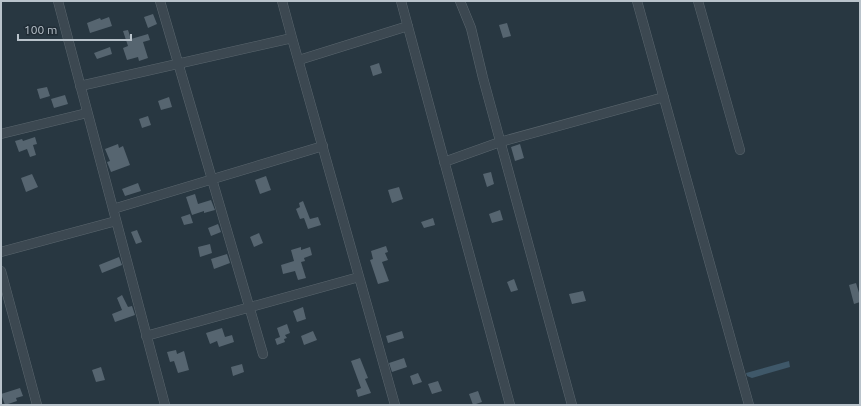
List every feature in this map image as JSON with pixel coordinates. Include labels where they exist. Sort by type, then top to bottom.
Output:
[{"type":"street","points":[[58,1],[165,405]]},
{"type":"street","points":[[160,1],[263,354]]},
{"type":"street","points":[[282,1],[395,405]]},
{"type":"street","points":[[401,1],[510,405]]},
{"type":"street","points":[[460,1],[471,28],[500,142],[572,405]]},
{"type":"street","points":[[637,1],[749,405]]},
{"type":"street","points":[[698,1],[740,150]]},
{"type":"street","points":[[299,60],[408,26]]},
{"type":"street","points":[[80,86],[292,38]]},
{"type":"street","points":[[444,162],[500,142],[664,97]]},
{"type":"street","points":[[1,134],[88,113]]},
{"type":"street","points":[[113,209],[323,146]]},
{"type":"street","points":[[1,252],[116,221]]},
{"type":"street","points":[[1,271],[37,405]]},
{"type":"street","points":[[146,336],[359,276]]},
{"type":"water","points":[[789,361],[790,367],[752,378],[747,376],[746,373]]},
{"type":"building","points":[[153,14],[157,24],[148,28],[144,17]]},
{"type":"building","points":[[109,17],[112,26],[90,33],[87,23],[100,18],[101,20]]},
{"type":"building","points":[[507,23],[511,36],[503,38],[499,25]]},
{"type":"building","points":[[128,30],[131,39],[148,34],[150,40],[143,42],[148,58],[139,61],[138,57],[127,60],[123,48],[128,46],[123,31]]},
{"type":"building","points":[[110,47],[112,54],[97,59],[94,53]]},
{"type":"building","points":[[379,63],[382,73],[373,76],[370,66]]},
{"type":"building","points":[[47,87],[50,96],[40,99],[37,89]]},
{"type":"building","points":[[65,95],[68,104],[54,108],[51,99]]},
{"type":"building","points":[[169,97],[172,107],[161,110],[158,101]]},
{"type":"building","points":[[148,116],[151,125],[142,128],[139,119]]},
{"type":"building","points":[[35,137],[37,144],[33,145],[36,155],[30,157],[27,149],[19,152],[15,141],[22,139],[23,141]]},
{"type":"building","points":[[118,144],[119,148],[123,146],[130,165],[111,172],[107,162],[110,161],[105,149]]},
{"type":"building","points":[[520,144],[524,158],[515,161],[511,147]]},
{"type":"building","points":[[491,172],[494,184],[487,187],[483,174]]},
{"type":"building","points":[[32,174],[38,187],[26,192],[21,178]]},
{"type":"building","points":[[266,176],[271,190],[260,194],[255,180]]},
{"type":"building","points":[[138,183],[141,191],[125,196],[122,189]]},
{"type":"building","points":[[399,187],[403,199],[392,203],[388,190]]},
{"type":"building","points":[[195,194],[198,204],[211,200],[215,210],[204,213],[204,211],[192,215],[186,197]]},
{"type":"building","points":[[303,201],[310,219],[318,217],[321,225],[308,229],[304,218],[300,219],[296,209],[300,207],[299,203]]},
{"type":"building","points":[[500,210],[503,220],[492,223],[489,214]]},
{"type":"building","points":[[190,214],[193,223],[184,225],[181,217]]},
{"type":"building","points":[[433,218],[435,225],[424,228],[421,222]]},
{"type":"building","points":[[218,224],[221,232],[211,236],[208,228]]},
{"type":"building","points":[[137,230],[142,242],[136,244],[131,232]]},
{"type":"building","points":[[259,233],[263,243],[254,247],[250,237]]},
{"type":"building","points":[[210,244],[212,253],[200,257],[198,247]]},
{"type":"building","points":[[386,246],[388,252],[385,253],[388,260],[382,262],[389,281],[378,284],[370,260],[373,259],[371,251]]},
{"type":"building","points":[[301,247],[301,250],[310,247],[312,255],[304,258],[305,261],[301,262],[306,278],[298,280],[295,271],[283,274],[281,265],[294,261],[291,250]]},
{"type":"building","points":[[227,254],[230,263],[214,269],[211,259]]},
{"type":"building","points":[[119,257],[122,265],[102,273],[99,265]]},
{"type":"building","points":[[514,279],[518,290],[511,292],[507,282]]},
{"type":"building","points":[[856,283],[860,296],[860,302],[854,304],[849,285]]},
{"type":"building","points":[[583,291],[586,301],[572,304],[569,294]]},
{"type":"building","points":[[122,295],[128,307],[132,306],[135,315],[115,322],[112,314],[122,310],[117,298]]},
{"type":"building","points":[[303,307],[306,319],[297,322],[293,311]]},
{"type":"building","points":[[287,324],[290,333],[285,335],[287,338],[284,339],[285,342],[277,345],[275,339],[280,337],[277,328]]},
{"type":"building","points":[[222,328],[225,337],[232,335],[234,342],[219,347],[217,341],[210,344],[206,333]]},
{"type":"building","points":[[313,331],[317,340],[304,345],[301,336]]},
{"type":"building","points":[[402,331],[404,338],[388,343],[386,336]]},
{"type":"building","points":[[176,350],[177,354],[184,351],[189,370],[178,373],[174,361],[170,362],[167,352]]},
{"type":"building","points":[[360,358],[368,378],[365,379],[371,393],[358,397],[356,390],[361,388],[351,361]]},
{"type":"building","points":[[404,358],[407,367],[392,372],[389,363]]},
{"type":"building","points":[[242,364],[244,372],[233,376],[231,367]]},
{"type":"building","points":[[101,367],[105,380],[96,382],[92,370]]},
{"type":"building","points":[[418,373],[422,382],[413,385],[410,376]]},
{"type":"building","points":[[438,381],[442,391],[432,394],[428,384]]},
{"type":"building","points":[[20,388],[23,396],[16,398],[17,401],[5,405],[1,394]]},
{"type":"building","points":[[478,391],[482,402],[473,405],[469,394]]}]
